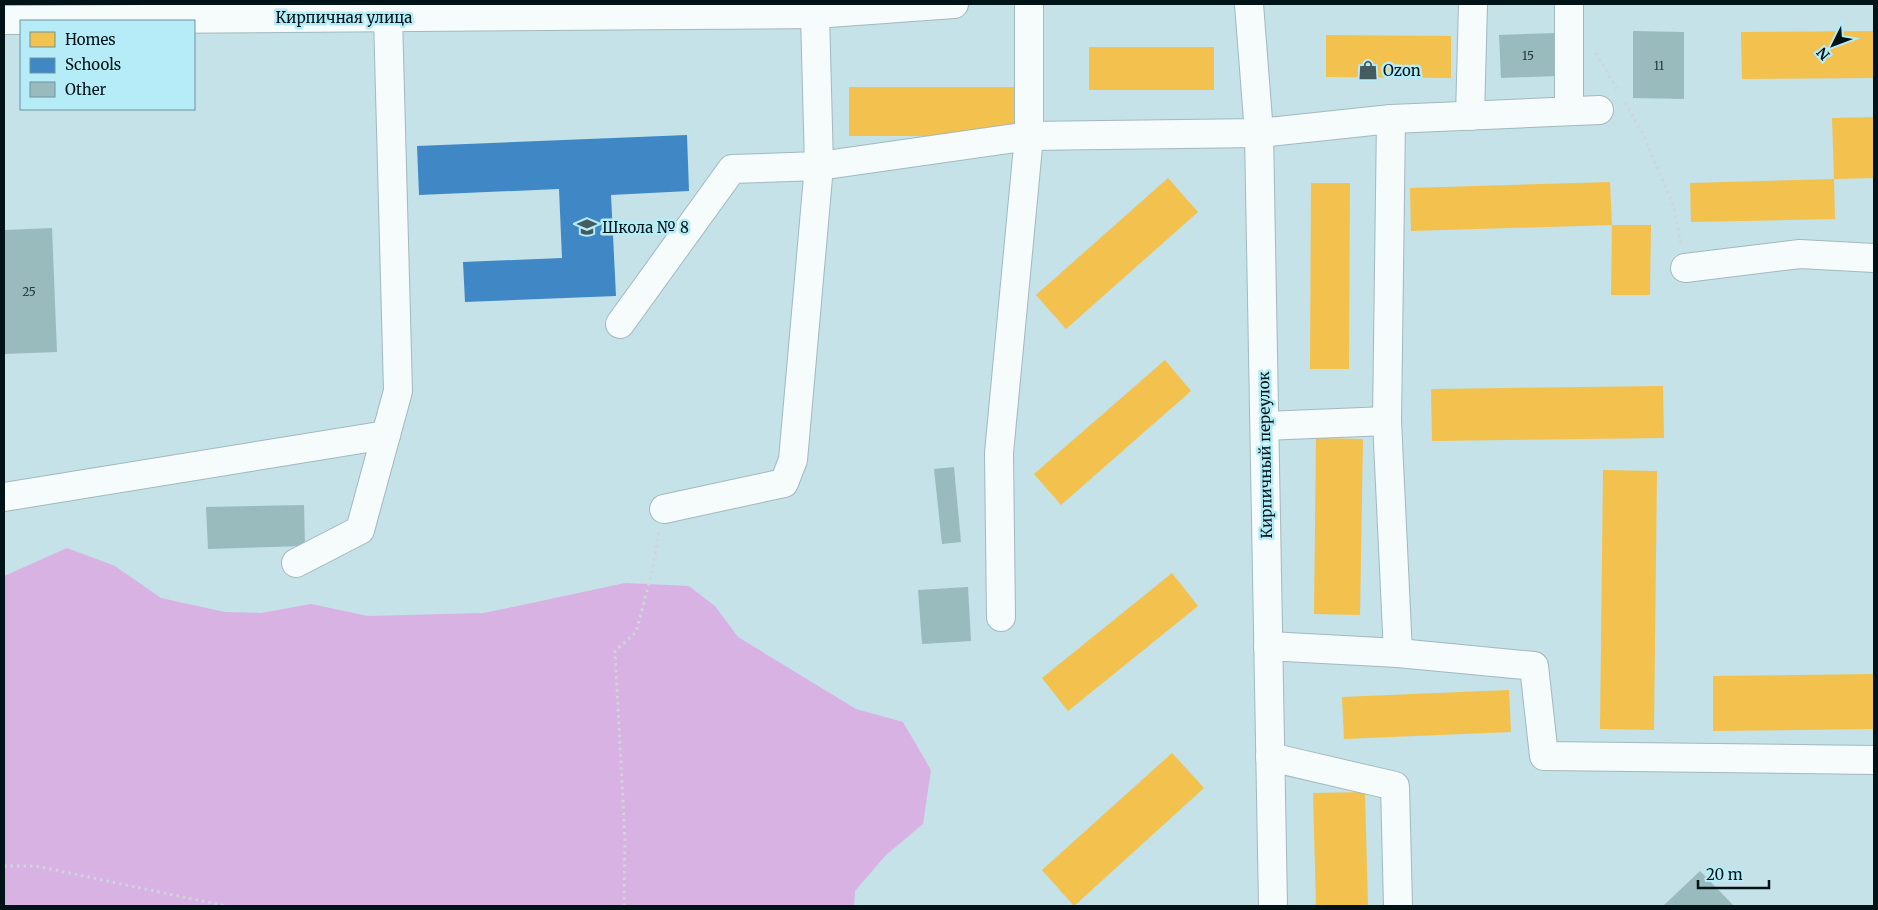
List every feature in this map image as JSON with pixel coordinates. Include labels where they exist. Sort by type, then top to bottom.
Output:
[{"type":"street","name":"Кирпичная улица","points":[[4,20],[815,14],[954,4]]},
{"type":"street","points":[[1001,617],[999,453],[1029,136],[1029,4]]},
{"type":"street","name":"Кирпичный переулок","points":[[1249,4],[1259,133],[1273,906]]},
{"type":"street","points":[[1470,116],[1473,4]]},
{"type":"street","points":[[1569,4],[1569,111]]},
{"type":"street","points":[[664,509],[784,483],[793,460],[819,166],[815,14]]},
{"type":"street","points":[[296,563],[360,530],[398,390],[388,17]]},
{"type":"street","points":[[620,324],[732,169],[819,166],[1029,136],[1259,133],[1391,120],[1599,110]]},
{"type":"street","points":[[1391,120],[1387,421],[1398,653]]},
{"type":"street","points":[[1685,268],[1800,254],[1874,258]]},
{"type":"street","points":[[1264,426],[1387,421]]},
{"type":"street","points":[[4,497],[386,435]]},
{"type":"street","points":[[1268,646],[1398,653],[1534,666],[1544,756],[1874,760]]},
{"type":"street","points":[[1270,757],[1395,786],[1398,906]]},
{"type":"path","points":[[1593,48],[1642,132],[1674,207],[1685,268]]},
{"type":"path","points":[[624,906],[625,840],[615,651],[636,632],[651,576],[664,509]]},
{"type":"path","points":[[4,866],[36,866],[226,906]]},
{"type":"shaded area","points":[[67,548],[115,566],[161,598],[225,612],[261,613],[311,604],[368,616],[484,613],[625,583],[689,586],[715,606],[738,637],[856,709],[903,722],[931,770],[923,824],[886,855],[855,891],[854,906],[4,906],[4,576]]},
{"type":"building: Homes","points":[[1874,31],[1874,78],[1742,79],[1741,32]]},
{"type":"building: Homes","points":[[1326,35],[1451,36],[1451,78],[1326,77]]},
{"type":"building: Homes","points":[[1089,47],[1214,47],[1214,90],[1089,90]]},
{"type":"building: Homes","points":[[849,87],[1014,87],[1015,136],[849,136]]},
{"type":"building: Homes","points":[[1874,117],[1874,178],[1834,179],[1832,118]]},
{"type":"building: Homes","points":[[1168,178],[1198,212],[1066,329],[1036,295]]},
{"type":"building: Homes","points":[[1834,179],[1835,219],[1691,222],[1690,183]]},
{"type":"building: Homes","points":[[1610,182],[1612,225],[1411,231],[1410,188]]},
{"type":"building: Homes","points":[[1311,183],[1350,183],[1349,369],[1310,369]]},
{"type":"building: Homes","points":[[1612,225],[1651,225],[1650,295],[1611,295]]},
{"type":"building: Homes","points":[[1165,360],[1191,391],[1061,505],[1034,474]]},
{"type":"building: Homes","points":[[1663,386],[1664,438],[1432,441],[1431,389]]},
{"type":"building: Homes","points":[[1316,438],[1363,439],[1360,615],[1314,614]]},
{"type":"building: Homes","points":[[1603,470],[1657,471],[1654,730],[1600,729]]},
{"type":"building: Homes","points":[[1172,573],[1198,606],[1068,711],[1042,678]]},
{"type":"building: Homes","points":[[1874,674],[1874,729],[1713,731],[1713,676]]},
{"type":"building: Homes","points":[[1509,690],[1511,732],[1344,739],[1342,697]]},
{"type":"building: Homes","points":[[1172,753],[1204,788],[1074,906],[1042,870]]},
{"type":"building: Homes","points":[[1365,792],[1368,906],[1316,906],[1313,793]]},
{"type":"building: Schools","name":"Школа № 8","points":[[687,135],[689,191],[611,195],[616,296],[465,302],[463,262],[562,258],[559,189],[419,195],[417,146]]},
{"type":"building: Other","points":[[1633,31],[1684,32],[1684,99],[1633,98]]},
{"type":"building: Other","points":[[1556,33],[1557,76],[1501,78],[1499,35]]},
{"type":"building: Other","points":[[52,228],[57,352],[4,354],[4,230]]},
{"type":"building: Other","points":[[954,467],[961,542],[942,544],[934,469]]},
{"type":"building: Other","points":[[304,505],[305,546],[208,549],[206,507]]},
{"type":"building: Other","points":[[968,587],[971,641],[922,644],[918,590]]},
{"type":"building: Other","points":[[1700,871],[1734,906],[1663,906]]},
{"type":"place","name":"Ozon","points":[[1368,70]]},
{"type":"place","name":"Школа № 8","points":[[587,227]]}]
